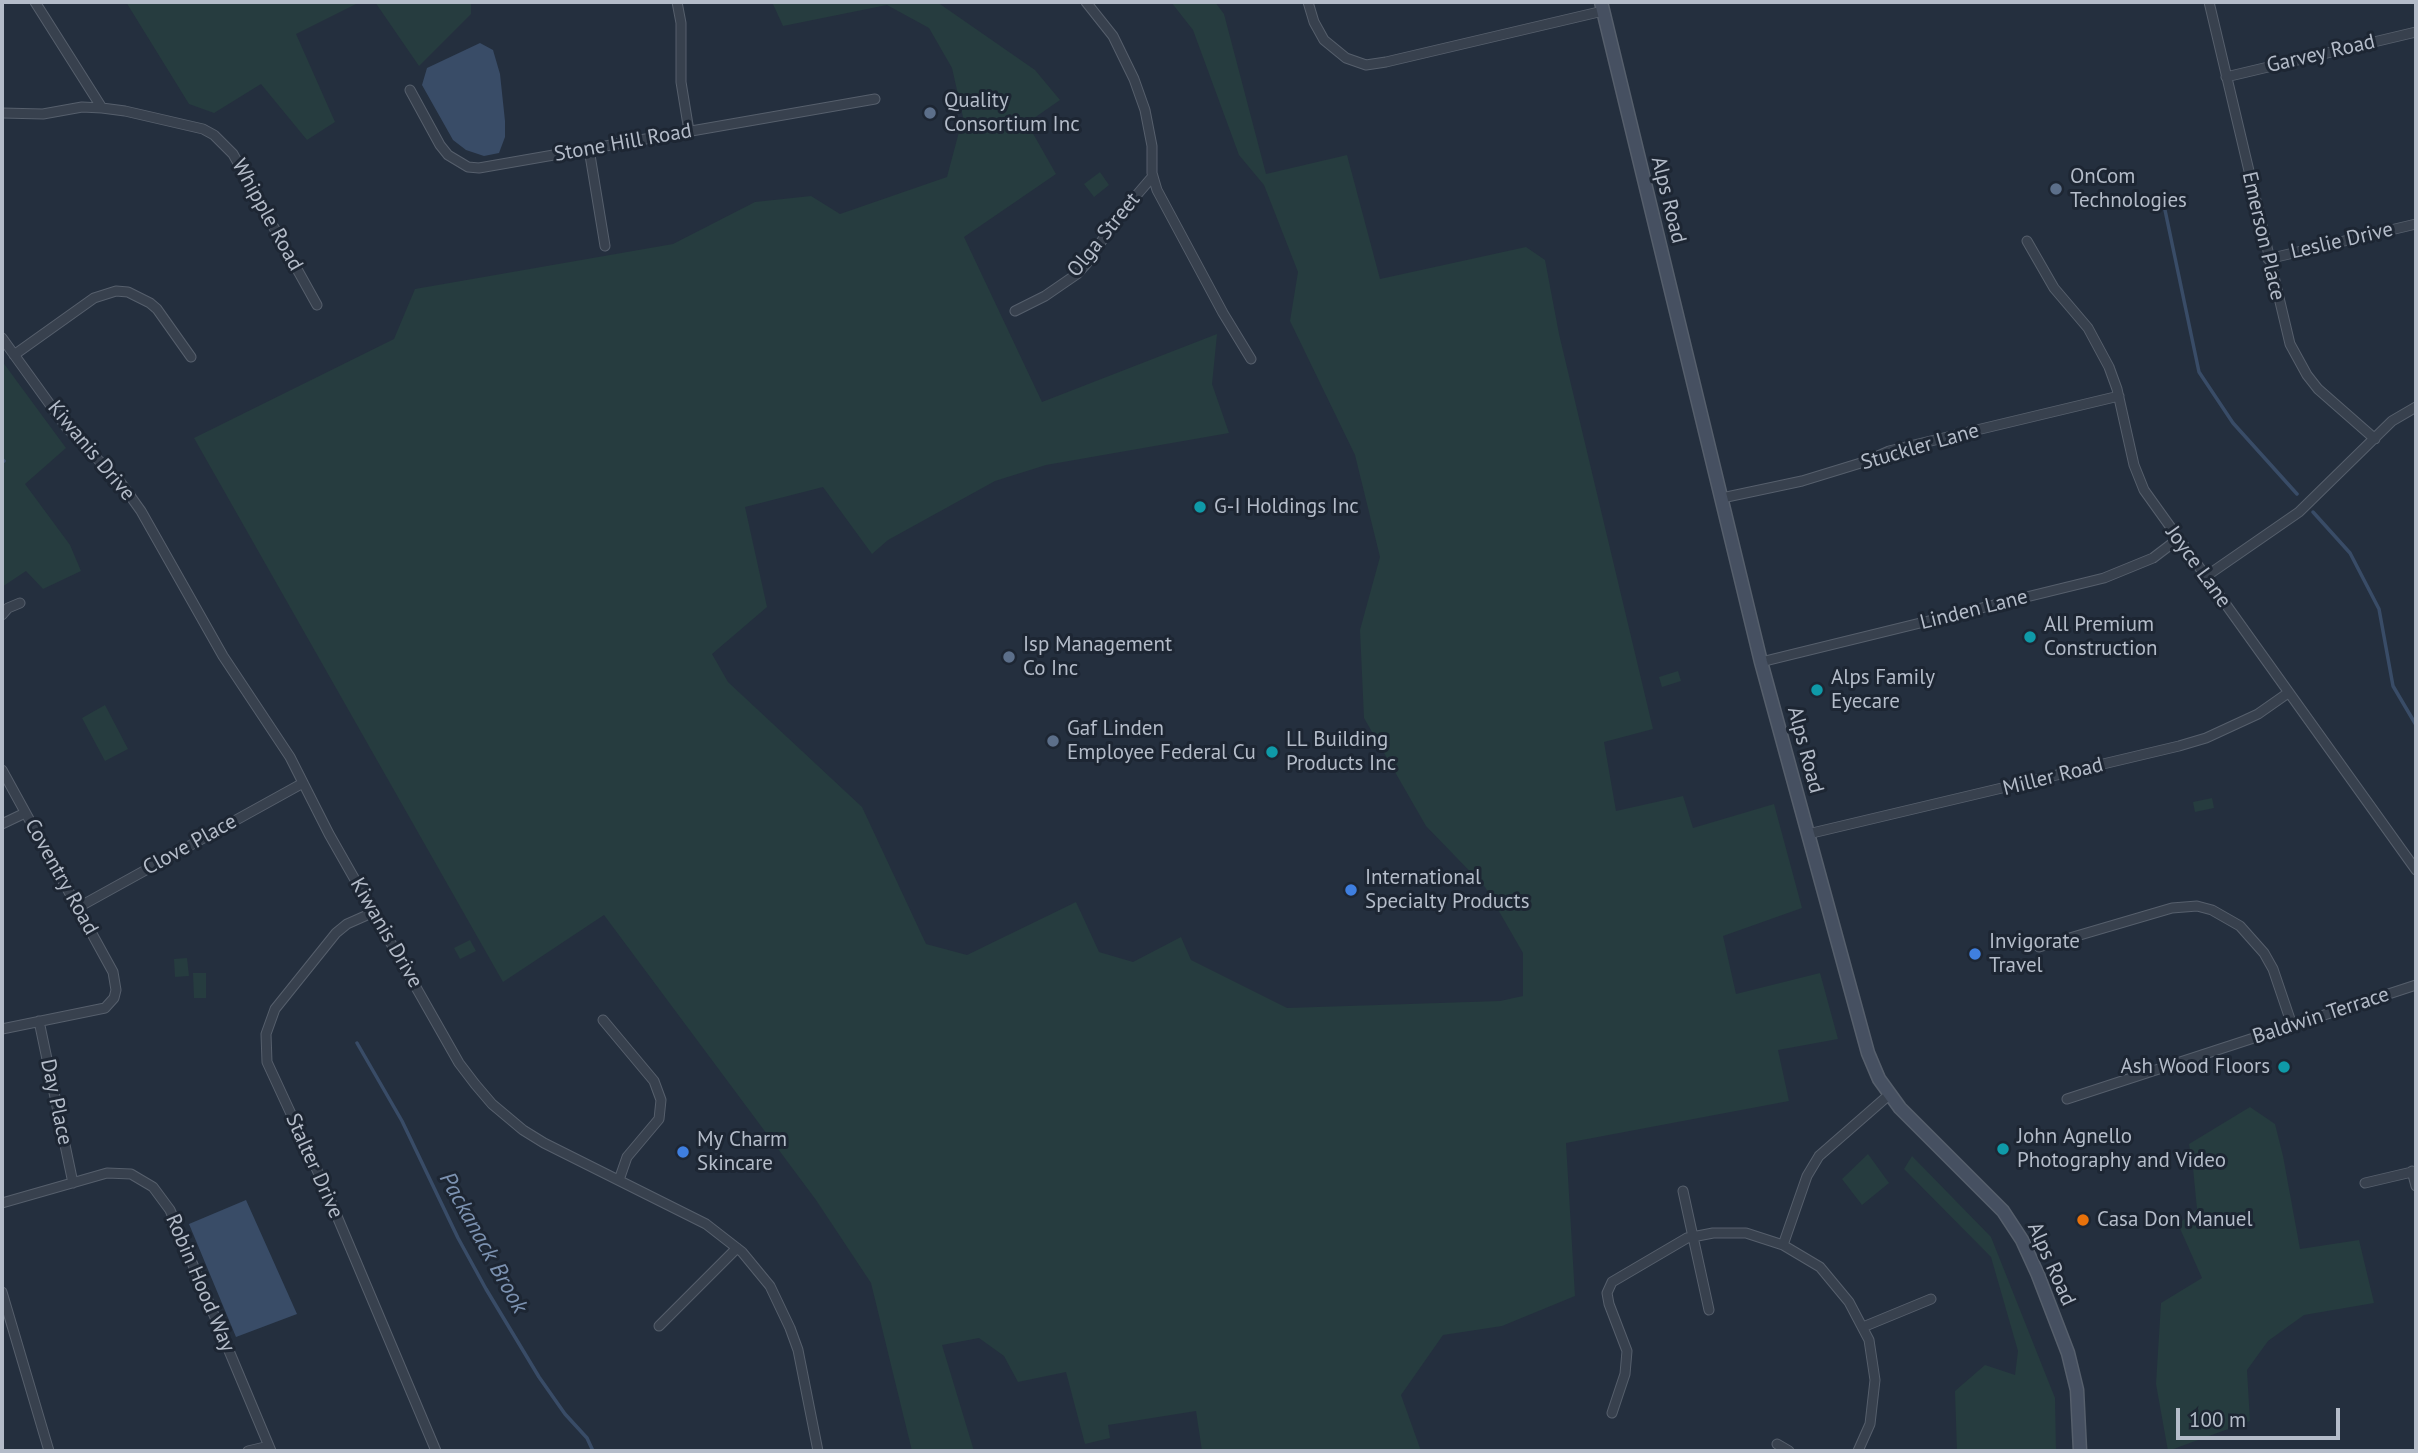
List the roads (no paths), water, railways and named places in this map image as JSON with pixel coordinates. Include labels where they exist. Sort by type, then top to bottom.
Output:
[{"type":"main road","name":"Alps Road","points":[[1602,6],[1761,662],[1868,1053],[1879,1080],[1905,1113],[2003,1211],[2022,1240],[2068,1353],[2077,1390],[2080,1451]]},
{"type":"street","points":[[35,2],[102,108]]},
{"type":"street","points":[[677,2],[681,23],[681,82],[689,131]]},
{"type":"street","points":[[1086,2],[1113,36],[1134,79],[1145,110],[1157,190],[1223,313],[1251,359]]},
{"type":"street","points":[[1308,2],[1314,23],[1324,40],[1346,58],[1366,65],[1602,6]]},
{"type":"street","name":"Emerson Place","points":[[2209,2],[2286,332],[2298,360],[2318,388],[2375,439]]},
{"type":"street","name":"Garvey Road","points":[[2226,76],[2416,32]]},
{"type":"street","name":"Stone Hill Road","points":[[410,90],[440,145],[458,162],[479,168],[875,99]]},
{"type":"street","name":"Whipple Road","points":[[2,113],[43,114],[82,107],[102,108],[203,129],[224,143],[233,154],[317,305]]},
{"type":"street","points":[[589,149],[605,246]]},
{"type":"street","name":"Olga Street","points":[[1015,311],[1045,296],[1077,274],[1153,176]]},
{"type":"street","name":"Leslie Drive","points":[[2268,259],[2416,224]]},
{"type":"street","name":"Joyce Lane","points":[[2027,241],[2054,288],[2072,307],[2099,347],[2119,396],[2138,478],[2144,490],[2416,870]]},
{"type":"street","points":[[14,355],[94,298],[116,291],[139,296],[157,309],[191,357]]},
{"type":"street","name":"Kiwanis Drive","points":[[2,338],[68,428],[121,484],[141,511],[223,656],[278,739],[459,1063],[492,1104],[517,1126],[544,1143],[706,1224],[757,1268],[770,1286],[798,1350],[818,1451]]},
{"type":"street","name":"Stuckler Lane","points":[[1722,498],[1802,481],[1864,462],[1889,451],[2119,396]]},
{"type":"street","points":[[2205,577],[2299,512],[2392,421],[2416,407]]},
{"type":"street","name":"Linden Lane","points":[[1761,662],[2105,578],[2153,558],[2178,539]]},
{"type":"street","points":[[2,615],[8,608],[20,603]]},
{"type":"street","name":"Miller Road","points":[[1808,834],[2188,744],[2258,715],[2288,693]]},
{"type":"street","name":"Coventry Road","points":[[2,770],[114,972],[116,981],[114,998],[109,1005],[99,1010],[39,1021]]},
{"type":"street","name":"Clove Place","points":[[77,908],[303,783]]},
{"type":"street","points":[[2,824],[25,813]]},
{"type":"street","points":[[2039,947],[2172,908],[2197,906],[2212,910],[2240,926],[2264,953],[2273,970],[2292,1025]]},
{"type":"street","name":"Stalter Drive","points":[[374,912],[354,920],[336,933],[275,1009],[269,1021],[265,1048],[267,1062],[328,1195],[436,1451]]},
{"type":"street","name":"Baldwin Terrace","points":[[2067,1099],[2416,985]]},
{"type":"street","points":[[603,1020],[654,1081],[661,1100],[659,1119],[628,1157],[619,1180]]},
{"type":"street","points":[[2,1029],[39,1021]]},
{"type":"street","name":"Day Place","points":[[39,1021],[73,1183]]},
{"type":"street","points":[[1783,1245],[1808,1176],[1819,1156],[1890,1094]]},
{"type":"street","points":[[2365,1182],[2414,1171],[2416,1186]]},
{"type":"street","name":"Robin Hood Way","points":[[2,1203],[107,1173],[119,1172],[142,1179],[162,1198],[170,1210],[270,1449]]},
{"type":"street","points":[[1683,1191],[1709,1310]]},
{"type":"street","points":[[1612,1413],[1625,1374],[1627,1351],[1609,1304],[1607,1293],[1612,1282],[1693,1236],[1746,1233],[1783,1245],[1820,1267],[1849,1302],[1863,1327],[1869,1339],[1875,1380],[1870,1424],[1858,1451]]},
{"type":"street","points":[[659,1326],[737,1248]]},
{"type":"street","points":[[2,1292],[49,1451]]},
{"type":"street","points":[[1863,1327],[1931,1299]]},
{"type":"street","points":[[1777,1444],[1789,1451]]},
{"type":"street","points":[[248,1451],[270,1449]]},
{"type":"water","points":[[480,43],[493,50],[500,74],[505,121],[505,137],[499,153],[484,156],[466,150],[453,140],[422,85],[427,68]]},
{"type":"water","points":[[246,1200],[297,1314],[236,1337],[189,1224]]},
{"type":"waterway","points":[[2165,210],[2199,372],[2233,423],[2297,494]]},
{"type":"waterway","points":[[2313,512],[2350,553],[2379,609],[2393,686],[2416,725]]},
{"type":"waterway","name":"Packanack Brook","points":[[357,1043],[402,1121],[458,1238],[486,1289],[539,1377],[565,1414],[587,1438],[593,1451]]},
{"type":"place","name":"Quality Consortium Inc","points":[[930,113]]},
{"type":"place","name":"OnCom Technologies","points":[[2056,189]]},
{"type":"place","name":"G-I Holdings Inc","points":[[1200,507]]},
{"type":"place","name":"All Premium Construction","points":[[2030,637]]},
{"type":"place","name":"Isp Management Co Inc","points":[[1009,657]]},
{"type":"place","name":"Alps Family Eyecare","points":[[1817,690]]},
{"type":"place","name":"Gaf Linden Employee Federal Cu","points":[[1053,741]]},
{"type":"place","name":"LL Building Products Inc","points":[[1272,752]]},
{"type":"place","name":"International Specialty Products","points":[[1351,890]]},
{"type":"place","name":"Invigorate Travel","points":[[1975,954]]},
{"type":"place","name":"Ash Wood Floors","points":[[2284,1067]]},
{"type":"place","name":"John Agnello Photography and Video","points":[[2003,1149]]},
{"type":"place","name":"My Charm Skincare","points":[[683,1152]]},
{"type":"place","name":"Casa Don Manuel","points":[[2083,1220]]}]
